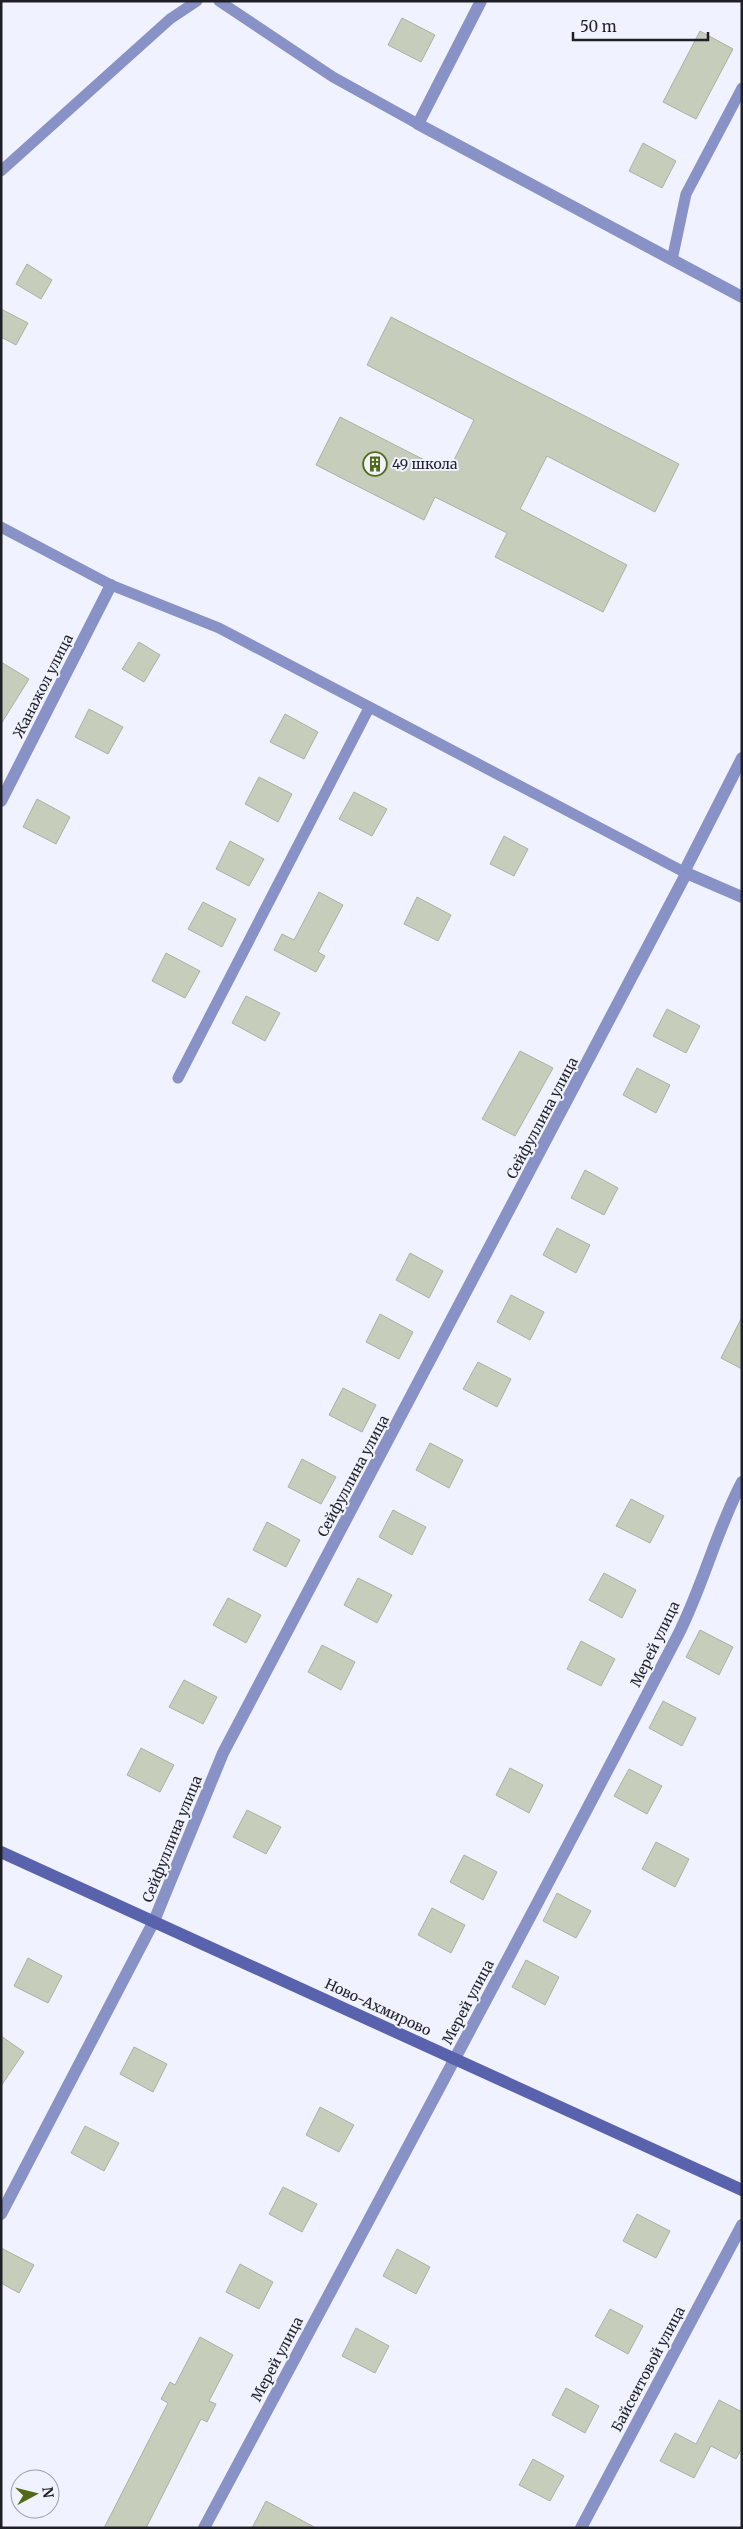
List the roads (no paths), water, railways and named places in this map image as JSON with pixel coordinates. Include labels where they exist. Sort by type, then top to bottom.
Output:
[{"type":"street","points":[[481,1],[418,124],[742,297]]},
{"type":"street","name":"Жанажол улица","points":[[1,801],[111,585]]},
{"type":"street","name":"Сейфуллина улица","points":[[1,2214],[154,1921],[223,1753],[587,1064],[686,874],[684,872],[742,758]]},
{"type":"street","points":[[684,872],[742,897]]},
{"type":"street","name":"Мерей улица","points":[[204,2528],[455,2060],[680,1630],[730,1504],[742,1482]]},
{"type":"street","name":"Ново-Ахмирово","points":[[1,1852],[742,2190]]},
{"type":"street","name":"Байсеитовой улица","points":[[581,2528],[742,2225]]},
{"type":"lane","points":[[1,172],[170,19],[197,1]]},
{"type":"lane","points":[[219,1],[333,77],[418,124]]},
{"type":"lane","points":[[672,260],[686,194],[742,88]]},
{"type":"lane","points":[[1,527],[111,585],[219,628],[684,872]]},
{"type":"lane","points":[[178,1078],[369,708]]},
{"type":"place","name":"49 школа","points":[[375,464]]}]
